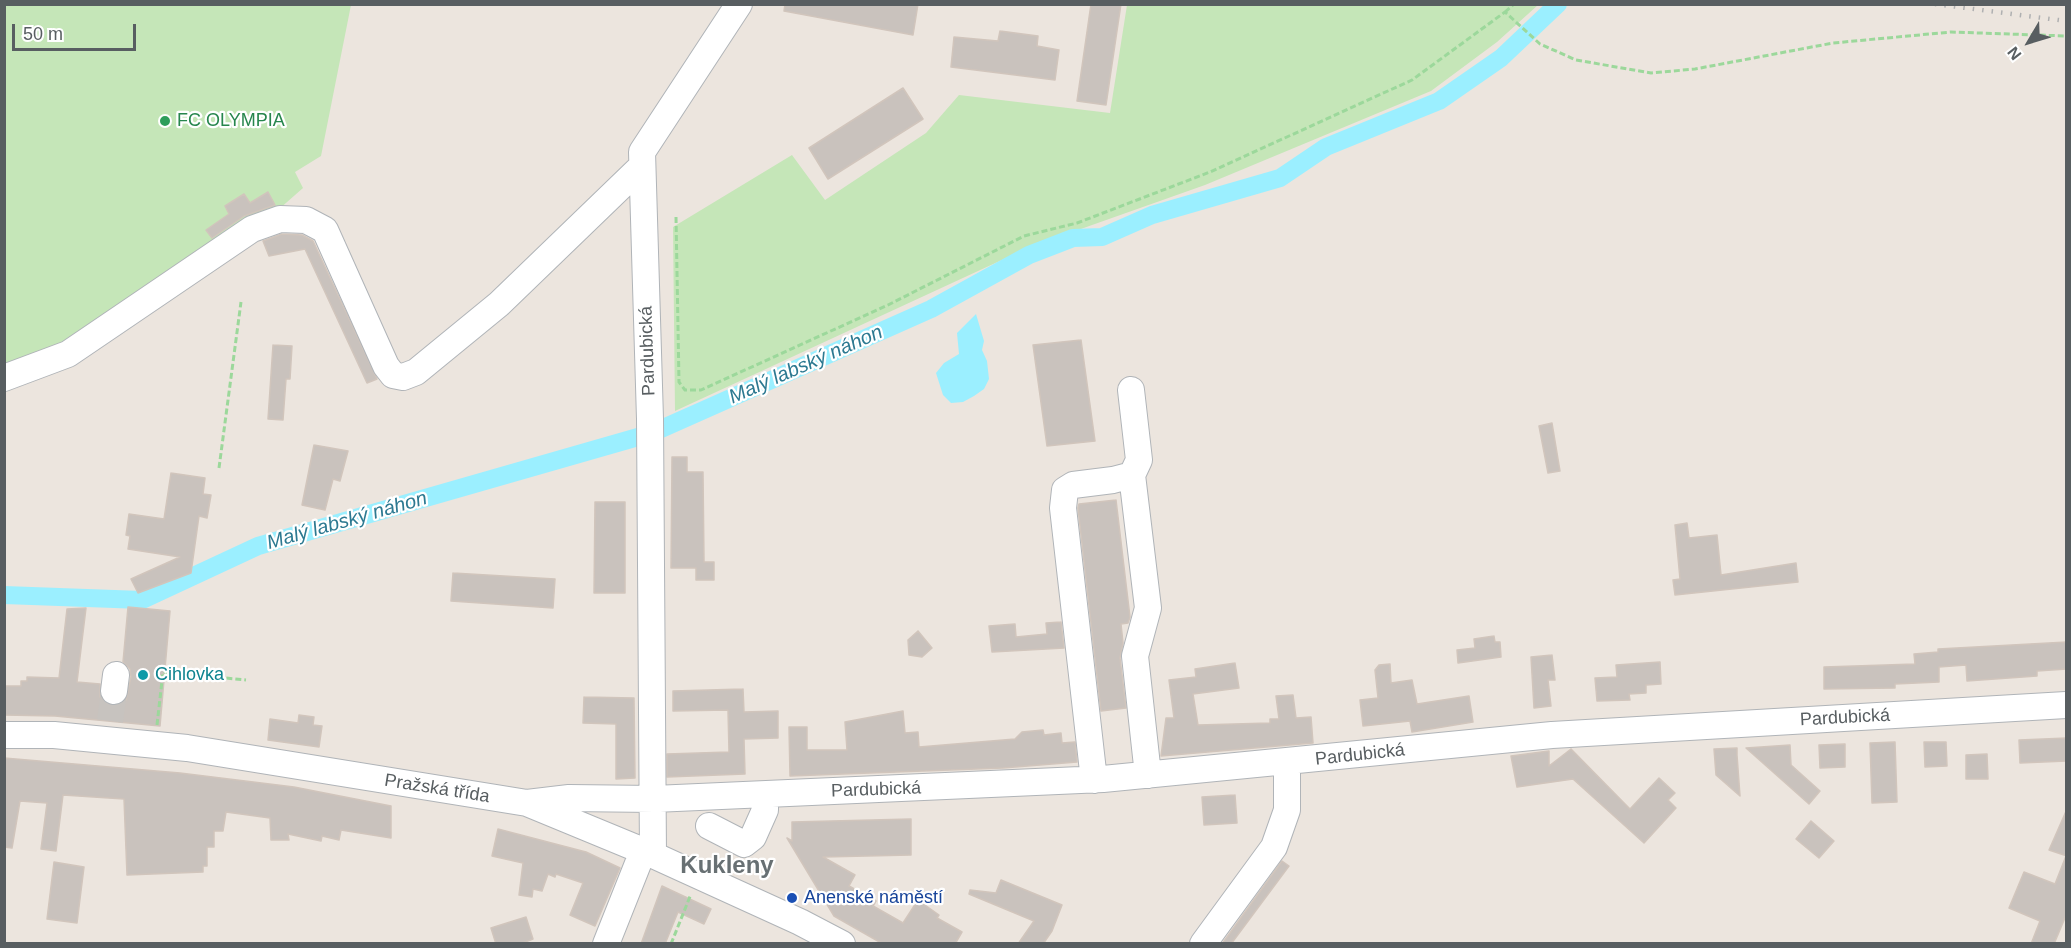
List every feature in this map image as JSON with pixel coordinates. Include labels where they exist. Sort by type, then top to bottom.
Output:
[{"type":"street","name":"Pardubická","points":[[648,853],[654,799],[650,419],[642,152],[739,4]]},
{"type":"street","points":[[4,378],[68,354],[252,229],[280,219],[306,220],[325,230],[386,366],[393,375],[403,377],[416,372],[499,304],[642,166]]},
{"type":"street","points":[[1131,390],[1139,460],[1132,475],[1148,608],[1135,656],[1148,775]]},
{"type":"street","points":[[1094,780],[1063,508],[1065,490],[1073,485],[1132,475]]},
{"type":"street","name":"Pardubická","points":[[527,803],[570,798],[654,799],[1094,780],[1552,735],[2067,705]]},
{"type":"street","name":"Pražská třída","points":[[4,735],[54,735],[109,731],[187,748],[527,803],[648,853],[801,922],[842,944]]},
{"type":"street","points":[[1203,944],[1274,847],[1287,810],[1287,762]]},
{"type":"street","points":[[709,826],[744,844],[753,837],[765,810],[765,795]]},
{"type":"street","points":[[606,944],[648,853]]},
{"type":"path","points":[[676,218],[679,382],[685,390],[701,390],[888,305],[1024,236],[1077,222],[1210,172],[1412,80],[1514,4]]},
{"type":"path","points":[[1505,12],[1540,44],[1575,60],[1651,73],[1695,69],[1833,43],[1939,33],[2067,36]]},
{"type":"path","points":[[219,468],[241,302]]},
{"type":"path","points":[[157,730],[163,672],[246,680]]},
{"type":"path","points":[[671,944],[691,894]]},
{"type":"green space","points":[[5,5],[351,5],[321,156],[295,172],[303,188],[278,210],[56,347],[5,366]]},
{"type":"green space","points":[[1127,5],[1538,5],[1497,42],[1431,91],[1205,185],[1030,247],[675,411],[673,227],[792,155],[825,200],[926,133],[959,95],[1110,113]]},
{"type":"water","points":[[976,314],[984,341],[982,350],[987,361],[989,379],[984,389],[974,396],[963,402],[951,403],[943,395],[936,373],[944,363],[959,354],[957,333]]},
{"type":"building","points":[[785,4],[918,4],[913,35],[784,11]]},
{"type":"building","points":[[1091,4],[1121,4],[1106,105],[1077,101]]},
{"type":"building","points":[[1000,31],[1038,36],[1037,46],[1059,50],[1055,80],[951,67],[954,37],[998,41]]},
{"type":"building","points":[[903,88],[923,119],[828,179],[809,148]]},
{"type":"building","points":[[268,192],[275,205],[244,216],[212,238],[206,230],[229,214],[225,206],[244,194],[250,203]]},
{"type":"building","points":[[282,234],[302,235],[313,241],[377,379],[367,383],[305,249],[269,256],[263,241]]},
{"type":"building","points":[[1081,340],[1095,441],[1047,446],[1033,345]]},
{"type":"building","points":[[273,345],[292,346],[290,379],[286,379],[283,420],[268,419]]},
{"type":"building","points":[[1552,423],[1560,471],[1548,473],[1539,426]]},
{"type":"building","points":[[314,445],[348,451],[340,481],[333,479],[325,510],[302,505]]},
{"type":"building","points":[[672,457],[687,457],[687,472],[703,472],[704,562],[714,562],[714,580],[696,580],[696,568],[671,568]]},
{"type":"building","points":[[171,473],[205,478],[203,494],[211,495],[207,518],[199,516],[191,573],[138,593],[131,579],[180,557],[128,549],[130,536],[126,535],[129,514],[164,519]]},
{"type":"building","points":[[1116,500],[1130,617],[1128,623],[1121,624],[1123,643],[1120,658],[1126,708],[1101,711],[1078,508],[1079,504]]},
{"type":"building","points":[[595,502],[625,502],[625,593],[594,593]]},
{"type":"building","points":[[1687,523],[1689,538],[1717,535],[1721,575],[1796,563],[1798,582],[1675,595],[1673,580],[1680,579],[1675,525]]},
{"type":"building","points":[[453,573],[555,579],[553,608],[451,601]]},
{"type":"building","points":[[128,607],[170,611],[160,726],[55,716],[4,715],[4,686],[21,686],[21,681],[27,681],[27,677],[59,678],[67,609],[86,608],[77,682],[100,684],[100,697],[112,706],[126,700],[131,677],[130,669],[123,662]]},
{"type":"building","points":[[1061,622],[1064,648],[992,652],[989,626],[1015,624],[1016,637],[1047,634],[1046,623]]},
{"type":"building","points":[[918,631],[932,648],[922,657],[909,655],[908,640]]},
{"type":"building","points":[[1494,636],[1495,642],[1500,642],[1501,657],[1458,663],[1457,650],[1475,648],[1474,639]]},
{"type":"building","points":[[2067,642],[2067,669],[2037,671],[2037,676],[1967,681],[1966,665],[1939,667],[1939,682],[1895,684],[1895,688],[1824,689],[1824,667],[1915,664],[1914,654],[1938,652],[1938,649]]},
{"type":"building","points":[[1552,655],[1555,680],[1548,680],[1551,706],[1534,708],[1531,657]]},
{"type":"building","points":[[1660,662],[1661,684],[1646,685],[1646,693],[1629,694],[1630,700],[1597,701],[1595,678],[1617,677],[1616,665]]},
{"type":"building","points":[[1235,663],[1239,688],[1193,694],[1198,725],[1270,723],[1270,719],[1279,719],[1276,696],[1293,695],[1296,718],[1311,717],[1313,743],[1161,756],[1166,718],[1174,718],[1169,680],[1196,677],[1195,669]]},
{"type":"building","points":[[1390,664],[1391,683],[1412,680],[1417,704],[1469,696],[1473,722],[1412,732],[1410,721],[1363,726],[1360,700],[1378,698],[1375,670],[1379,665]]},
{"type":"building","points":[[743,689],[744,712],[778,711],[778,738],[744,739],[745,774],[667,777],[667,754],[729,752],[728,710],[673,711],[673,691]]},
{"type":"building","points":[[584,697],[634,698],[635,778],[616,779],[616,724],[583,723]]},
{"type":"building","points":[[903,711],[905,733],[918,732],[919,747],[1015,739],[1022,732],[1043,730],[1044,735],[1061,733],[1062,743],[1075,742],[1077,762],[1003,768],[790,776],[789,727],[807,727],[807,750],[847,750],[845,722]]},
{"type":"building","points":[[299,715],[314,717],[313,725],[322,726],[319,747],[268,740],[270,719],[298,723]]},
{"type":"building","points":[[2067,738],[2067,761],[2020,763],[2019,740]]},
{"type":"building","points":[[1895,742],[1897,802],[1872,803],[1870,743]]},
{"type":"building","points":[[1924,742],[1946,742],[1947,766],[1925,767]]},
{"type":"building","points":[[1845,744],[1845,767],[1820,768],[1819,745]]},
{"type":"building","points":[[1790,745],[1791,765],[1820,791],[1809,804],[1746,748]]},
{"type":"building","points":[[1737,748],[1740,796],[1716,775],[1714,749]]},
{"type":"building","points":[[1571,749],[1630,809],[1659,778],[1675,793],[1668,800],[1676,808],[1644,843],[1573,779],[1517,787],[1511,756],[1549,751],[1549,766]]},
{"type":"building","points":[[1987,754],[1988,779],[1966,779],[1966,755]]},
{"type":"building","points":[[4,758],[180,773],[294,787],[391,806],[391,838],[341,830],[339,840],[322,836],[321,841],[288,834],[289,840],[271,840],[270,818],[226,812],[223,831],[214,831],[214,847],[207,847],[207,866],[203,866],[203,872],[127,875],[124,799],[63,795],[56,851],[41,849],[47,803],[20,801],[12,848],[4,847]]},
{"type":"building","points":[[1235,795],[1237,823],[1204,825],[1202,797]]},
{"type":"building","points":[[2067,809],[2067,856],[2049,850]]},
{"type":"building","points":[[911,819],[911,855],[823,857],[855,875],[849,886],[876,901],[873,906],[903,923],[918,900],[939,915],[937,918],[962,932],[955,944],[883,944],[834,916],[787,838],[792,841],[792,822]]},
{"type":"building","points":[[1811,821],[1834,841],[1819,858],[1796,839]]},
{"type":"building","points":[[498,829],[586,852],[620,868],[595,926],[570,915],[583,883],[556,874],[555,877],[548,874],[542,891],[533,889],[532,897],[519,895],[523,863],[492,856]]},
{"type":"building","points":[[2066,856],[2067,913],[2054,944],[2031,944],[2040,921],[2009,908],[2024,872],[2055,884]]},
{"type":"building","points":[[1282,861],[1289,866],[1231,944],[1222,944]]},
{"type":"building","points":[[54,862],[84,867],[77,923],[47,919]]},
{"type":"building","points":[[1001,880],[1062,905],[1052,931],[1043,944],[1018,944],[1034,921],[969,894],[970,890],[996,893]]},
{"type":"building","points":[[662,886],[711,909],[704,924],[678,912],[665,944],[641,944]]},
{"type":"building","points":[[526,917],[533,939],[520,944],[496,944],[491,928]]},
{"type":"waterway","name":"Malý labský náhon","points":[[4,595],[142,600],[258,546],[652,433],[931,309],[1029,255],[1073,238],[1102,237],[1152,215],[1280,178],[1326,147],[1439,101],[1501,58],[1558,4]]},
{"type":"tunnel","points":[[110,721],[114,691]]},
{"type":"railway","points":[[1935,4],[2066,21]]},
{"type":"place","name":"FC OLYMPIA","points":[[165,121]]},
{"type":"place","name":"Cihlovka","points":[[143,675]]},
{"type":"place","name":"Anenské náměstí","points":[[792,898]]},
{"type":"district","name":"Kukleny","points":[[727,866]]}]
